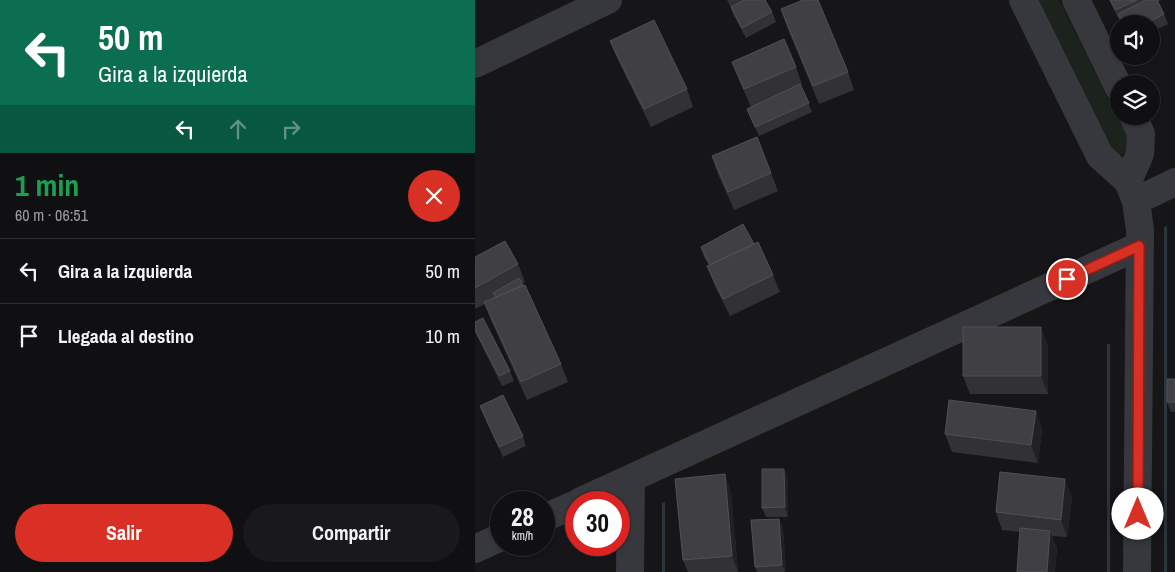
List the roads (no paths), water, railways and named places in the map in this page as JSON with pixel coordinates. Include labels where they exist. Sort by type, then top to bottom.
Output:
[{"type":"street","points":[[475,64],[608,0]]},
{"type":"street","points":[[1023,0],[1099,156],[1132,191]]},
{"type":"street","points":[[1076,0],[1113,75]]},
{"type":"street","points":[[1137,125],[1141,134],[1140,154],[1132,191],[1140,230],[1137,572]]},
{"type":"street","points":[[1132,191],[1175,182]]},
{"type":"street","points":[[604,491],[1139,246]]},
{"type":"street","points":[[630,572],[631,479]]},
{"type":"street","points":[[475,549],[490,542]]}]
